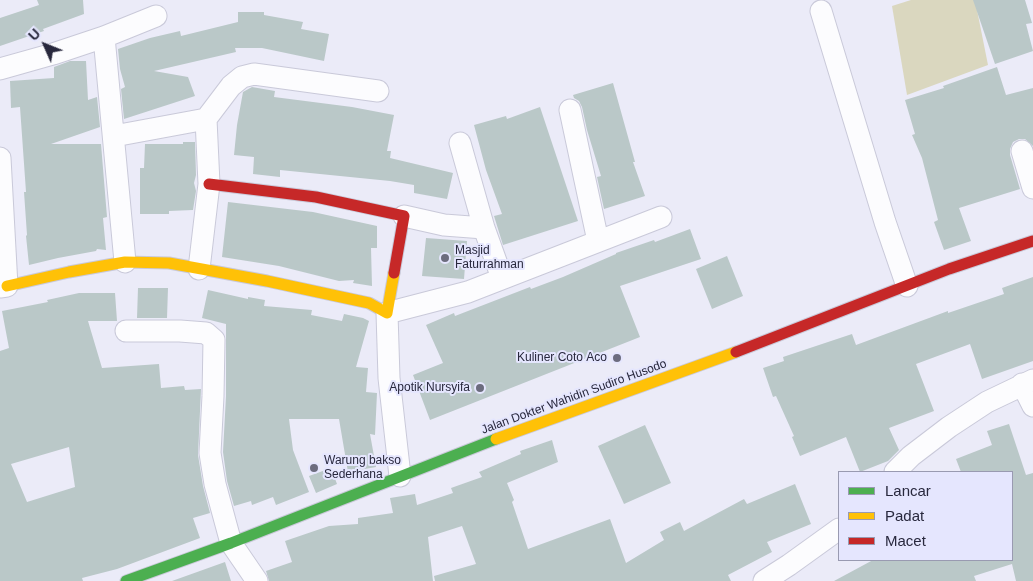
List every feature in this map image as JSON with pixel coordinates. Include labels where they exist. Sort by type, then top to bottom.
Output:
[{"type":"street","points":[[821,11],[882,213],[907,286]]},
{"type":"street","points":[[0,69],[104,38],[156,16]]},
{"type":"street","points":[[104,38],[124,262]]},
{"type":"street","points":[[199,269],[209,184],[206,119],[231,86],[242,77],[254,74],[378,91]]},
{"type":"street","points":[[570,110],[598,241]]},
{"type":"street","points":[[114,136],[206,119]]},
{"type":"street","points":[[460,142],[484,228],[502,278]]},
{"type":"street","points":[[1022,151],[1033,188]]},
{"type":"street","points":[[0,158],[4,286],[124,262],[170,263],[369,303],[387,313],[468,292],[661,217]]},
{"type":"street","points":[[209,184],[316,197],[444,224],[484,228]]},
{"type":"street","points":[[400,476],[389,378],[387,313],[404,216]]},
{"type":"street","name":"Jalan Dokter Wahidin Sudiro Husodo","points":[[126,581],[231,543],[542,422],[708,363],[949,270],[1033,241]]},
{"type":"street","points":[[126,330],[206,333],[214,340],[210,453],[215,484],[231,543],[257,581]]},
{"type":"street","points":[[896,471],[911,456],[949,427],[987,402],[1027,382],[1033,406]]},
{"type":"street","points":[[764,581],[797,560],[838,530]]},
{"type":"shaded area","points":[[911,0],[975,0],[988,65],[907,95],[892,6]]},
{"type":"building","points":[[37,0],[83,0],[84,14],[43,29],[44,31],[0,46],[0,18],[39,5]]},
{"type":"building","points":[[973,0],[1025,0],[1032,23],[1026,24],[1033,51],[995,64]]},
{"type":"building","points":[[238,12],[264,12],[264,15],[303,22],[301,29],[329,34],[324,61],[262,48],[235,48],[236,52],[154,71],[188,77],[195,96],[124,119],[121,89],[125,87],[120,69],[118,49],[150,38],[180,31],[181,36],[238,22]]},
{"type":"building","points":[[70,61],[86,61],[88,100],[97,97],[100,127],[51,144],[101,144],[107,217],[103,218],[106,250],[97,249],[96,251],[29,265],[20,107],[11,108],[10,81],[54,78],[54,67]]},
{"type":"building","points":[[997,67],[1006,95],[1033,88],[1033,146],[1025,139],[1019,139],[1013,142],[1010,149],[1020,189],[959,208],[971,241],[944,250],[934,222],[938,220],[922,158],[912,135],[915,134],[905,100],[944,88],[943,86]]},
{"type":"building","points":[[613,83],[635,162],[633,162],[645,196],[604,209],[597,177],[601,176],[582,107],[573,95]]},
{"type":"building","points":[[252,87],[275,91],[274,97],[352,107],[394,115],[387,151],[391,151],[390,158],[453,173],[447,199],[414,193],[414,185],[390,181],[280,170],[280,177],[253,174],[254,157],[234,155],[243,92]]},
{"type":"building","points":[[540,107],[578,221],[503,245],[494,216],[502,214],[486,170],[474,125],[506,116],[507,119]]},
{"type":"building","points":[[183,142],[195,142],[196,175],[194,183],[196,191],[193,210],[169,211],[169,214],[140,214],[140,168],[144,168],[145,144],[183,144]]},
{"type":"building","points":[[228,202],[313,212],[377,226],[377,248],[371,248],[372,286],[353,283],[354,280],[339,281],[279,266],[222,257]]},
{"type":"building","points":[[690,229],[701,259],[620,286],[640,337],[430,420],[413,375],[443,363],[426,325],[454,313],[455,316],[530,287],[531,289],[563,277],[616,253],[654,240],[655,242]]},
{"type":"building","name":"Masjid Faturrahman","points":[[426,238],[467,241],[464,279],[422,276]]},
{"type":"building","points":[[727,256],[743,296],[712,309],[696,269]]},
{"type":"building","points":[[1033,277],[1033,361],[982,379],[970,344],[916,364],[934,411],[889,428],[899,450],[888,461],[860,471],[846,437],[800,456],[792,437],[794,436],[776,396],[773,397],[763,368],[784,361],[783,357],[852,334],[856,345],[948,311],[948,313],[1004,294],[1002,288]]},
{"type":"building","points":[[138,288],[168,288],[167,318],[137,318]]},
{"type":"building","points":[[208,290],[248,299],[248,297],[265,300],[264,306],[312,310],[311,315],[342,321],[344,314],[369,321],[356,367],[368,368],[366,392],[377,393],[375,435],[370,434],[376,467],[348,472],[339,419],[289,419],[293,450],[309,492],[276,505],[273,497],[252,505],[251,501],[234,506],[227,481],[223,452],[226,396],[226,324],[202,318]]},
{"type":"building","points":[[79,293],[115,293],[117,321],[88,321],[102,368],[159,364],[161,388],[184,386],[185,390],[201,389],[198,455],[210,513],[193,518],[200,538],[117,569],[82,578],[83,581],[0,581],[0,351],[9,348],[2,311],[48,302],[47,300]],"holes":[[[69,447],[75,487],[27,502],[11,464]]]},
{"type":"building","points":[[1009,424],[1026,475],[1033,473],[1033,581],[1016,581],[1012,564],[974,576],[976,581],[834,581],[871,561],[1013,561],[1013,471],[961,471],[956,459],[992,445],[987,431]]},
{"type":"building","points":[[645,425],[671,483],[624,504],[598,446]]},
{"type":"building","points":[[552,440],[558,462],[507,483],[514,500],[512,502],[528,549],[610,519],[626,563],[664,540],[660,532],[680,522],[684,531],[744,499],[747,504],[795,484],[811,524],[767,542],[772,552],[728,575],[731,581],[435,581],[434,576],[476,564],[462,526],[428,537],[433,581],[269,581],[266,571],[292,562],[285,541],[329,526],[358,524],[358,518],[393,513],[390,498],[415,494],[417,505],[453,493],[451,488],[482,477],[479,472],[521,454],[520,451]]},
{"type":"building","points":[[331,468],[337,484],[316,493],[309,476]]},
{"type":"building","points":[[225,562],[231,581],[172,581]]},
{"type":"traffic: fast","points":[[126,581],[231,543],[496,439]]},
{"type":"traffic: slow","points":[[7,286],[125,262],[169,263],[267,281],[369,303],[387,313],[394,273]]},
{"type":"traffic: slow","points":[[496,439],[736,352]]},
{"type":"traffic: jam","points":[[209,184],[316,197],[404,216],[394,273]]},
{"type":"traffic: jam","points":[[736,352],[949,269],[1033,241]]},
{"type":"place","name":"Masjid Faturrahman","points":[[445,258]]},
{"type":"place","name":"Kuliner Coto Aco","points":[[617,358]]},
{"type":"place","name":"Apotik Nursyifa","points":[[480,388]]},
{"type":"place","name":"Warung bakso Sederhana","points":[[314,468]]}]
